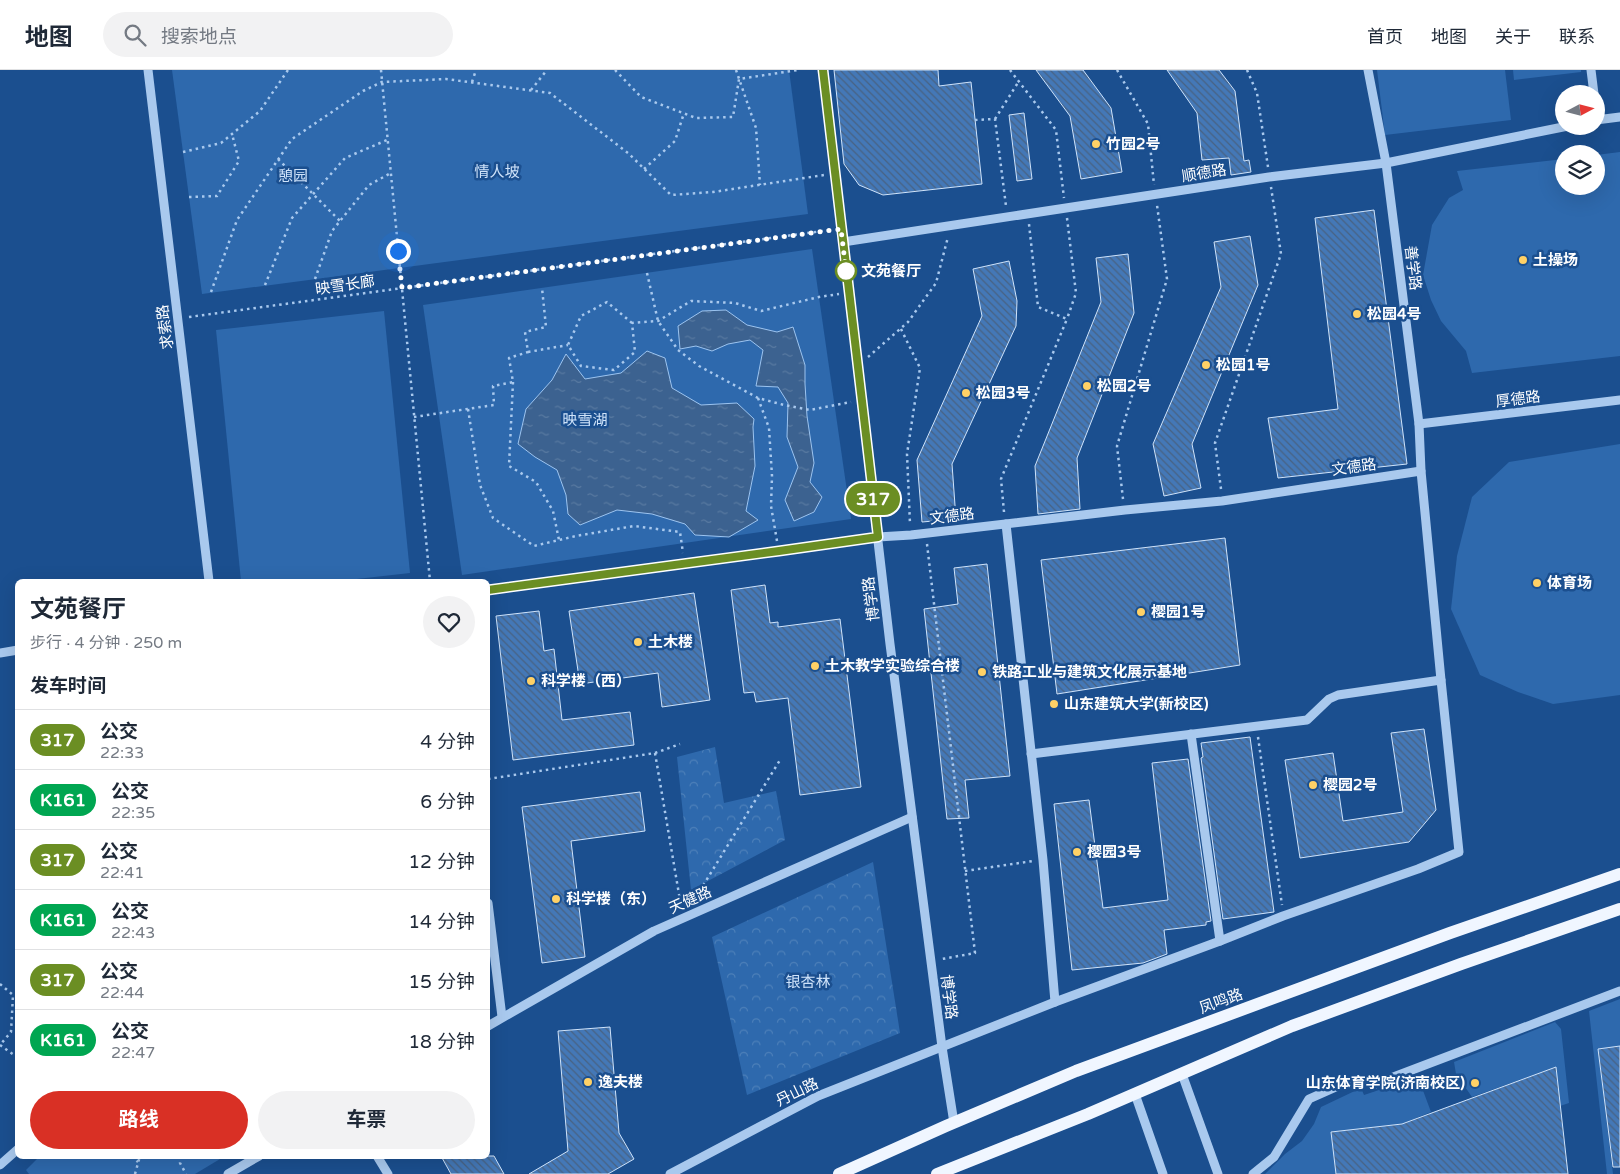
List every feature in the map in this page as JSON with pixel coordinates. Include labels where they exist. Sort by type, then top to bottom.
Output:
[{"type":"main road","name":"凤鸣路","points":[[839,1174],[1076,1072],[1450,933],[1620,874]]},
{"type":"main road","points":[[937,1174],[1134,1094],[1301,1023],[1620,908]]},
{"type":"street","name":"求索路","points":[[148,70],[209,579]]},
{"type":"street","name":"博学路","points":[[823,70],[848,293],[912,817],[954,1123]]},
{"type":"street","name":"善学路","points":[[1283,916],[1418,869],[1459,852],[1440,680],[1421,471],[1419,424],[1386,163],[1368,70]]},
{"type":"street","points":[[1591,70],[1593,85]]},
{"type":"street","points":[[1605,118],[1620,117]]},
{"type":"street","name":"顺德路","points":[[843,242],[1269,177],[1386,163],[1555,129]]},
{"type":"street","name":"厚德路","points":[[1419,424],[1620,400]]},
{"type":"street","name":"文德路","points":[[490,590],[878,537],[1222,501],[1421,471]]},
{"type":"street","points":[[1006,524],[1043,860],[1055,1002]]},
{"type":"street","points":[[0,653],[15,650]]},
{"type":"street","points":[[1031,754],[1307,720],[1328,699],[1338,695],[1440,680]]},
{"type":"street","points":[[1191,734],[1220,941]]},
{"type":"street","name":"天健路","points":[[490,1025],[654,931],[912,817]]},
{"type":"street","name":"丹山路","points":[[670,1174],[818,1096],[1055,1002],[1283,916]]},
{"type":"street","points":[[490,919],[502,1018]]},
{"type":"street","points":[[1253,1174],[1274,1157],[1309,1099],[1354,1079],[1375,1084],[1620,991]]},
{"type":"street","points":[[1182,1074],[1218,1174]]},
{"type":"street","points":[[1134,1094],[1163,1174]]},
{"type":"street","points":[[0,1165],[15,1152]]},
{"type":"street","points":[[228,1174],[254,1159]]},
{"type":"street","points":[[379,1159],[388,1174]]},
{"type":"path","points":[[183,152],[221,143],[260,111],[288,70]]},
{"type":"path","points":[[381,70],[430,579]]},
{"type":"path","points":[[472,82],[476,70]]},
{"type":"path","points":[[531,90],[547,70]]},
{"type":"path","points":[[615,70],[641,97],[696,118],[733,117],[739,79]]},
{"type":"path","points":[[736,70],[756,128],[760,185]]},
{"type":"path","points":[[739,79],[798,70]]},
{"type":"path","points":[[1006,524],[1001,479],[1076,293],[1056,130],[1010,70]]},
{"type":"path","points":[[1117,70],[1148,124],[1155,194],[1167,280],[1117,446],[1125,510]]},
{"type":"path","points":[[1222,501],[1215,442],[1282,254],[1257,93],[1247,70]]},
{"type":"path","points":[[211,292],[236,220],[292,138],[363,91],[382,82],[446,79],[550,92],[628,153],[671,195],[713,192],[835,174]]},
{"type":"path","points":[[1008,217],[995,119],[1019,81]]},
{"type":"path","points":[[644,169],[675,141],[684,113]]},
{"type":"path","points":[[975,120],[995,119]]},
{"type":"path","points":[[189,198],[217,196],[240,161],[232,134]]},
{"type":"path","points":[[265,285],[292,218],[345,158],[388,140]]},
{"type":"path","points":[[278,159],[340,221]]},
{"type":"path","points":[[315,279],[332,231],[370,185],[389,174]]},
{"type":"path","points":[[1027,214],[1038,307],[1067,319]]},
{"type":"path","points":[[857,366],[908,322],[936,283],[951,226]]},
{"type":"path","name":"映雪长廊","points":[[178,319],[841,229]]},
{"type":"path","points":[[647,273],[658,321],[678,350],[699,366],[758,398],[784,405],[810,410],[861,400]]},
{"type":"path","points":[[528,352],[525,332],[546,327],[542,288]]},
{"type":"path","points":[[568,345],[581,316],[607,302],[632,322],[658,321],[691,301],[735,303],[761,311],[819,296],[848,293]]},
{"type":"path","points":[[568,345],[581,366],[614,370],[635,352],[632,322]]},
{"type":"path","points":[[901,329],[920,368],[907,454],[911,535]]},
{"type":"path","points":[[559,540],[553,511],[536,482],[509,466],[513,382],[509,358],[528,352],[568,345]]},
{"type":"path","points":[[414,417],[494,405],[493,386],[513,382]]},
{"type":"path","points":[[758,398],[769,428],[772,506],[779,551]]},
{"type":"path","points":[[468,409],[480,485],[493,518],[534,546],[634,526],[680,532],[684,564]]},
{"type":"path","points":[[926,533],[975,953],[931,961]]},
{"type":"path","points":[[1256,726],[1283,916]]},
{"type":"path","points":[[490,779],[655,753],[680,744]]},
{"type":"path","points":[[655,753],[683,918]]},
{"type":"path","points":[[683,918],[780,760]]},
{"type":"path","points":[[966,871],[1043,860]]},
{"type":"path","points":[[0,984],[13,995],[11,1032],[0,1045],[15,1056]]},
{"type":"path","points":[[135,1159],[138,1162]]},
{"type":"path","points":[[135,1174],[139,1159]]},
{"type":"path","points":[[181,1159],[180,1163],[186,1174]]},
{"type":"green space","name":"憩园","points":[[172,70],[789,70],[808,214],[202,294]]},
{"type":"green space","points":[[1377,70],[1505,70],[1511,120],[1385,135]]},
{"type":"green space","points":[[1513,70],[1581,70],[1581,72],[1514,80]]},
{"type":"green space","name":"土操场","points":[[1620,152],[1620,356],[1472,373],[1466,351],[1441,321],[1431,300],[1423,275],[1432,225],[1449,198],[1463,190],[1457,171],[1555,160],[1555,195],[1605,195],[1605,154]]},
{"type":"green space","name":"映雪湖","points":[[812,249],[851,519],[462,575],[423,305]]},
{"type":"green space","points":[[384,311],[410,573],[357,579],[241,579],[216,330]]},
{"type":"green space","name":"体育场","points":[[1620,444],[1620,695],[1553,704],[1518,692],[1480,675],[1451,609],[1457,556],[1472,497],[1509,462]]},
{"type":"green space","points":[[715,747],[724,803],[776,791],[785,840],[691,890],[677,757]]},
{"type":"green space","name":"银杏林","points":[[873,862],[900,1033],[747,1095],[712,937]]},
{"type":"green space","points":[[1620,999],[1620,1046],[1598,1050],[1613,1174],[1607,1174],[1589,1011]]},
{"type":"green space","points":[[1555,1022],[1561,1029],[1569,1103],[1560,1106],[1556,1067],[1472,1097],[1456,1074],[1454,1062]]},
{"type":"green space","points":[[1418,1077],[1431,1112],[1402,1124],[1331,1132],[1336,1174],[1265,1174],[1285,1154],[1302,1141],[1314,1124],[1321,1107],[1361,1088],[1364,1095]]},
{"type":"green space","points":[[37,1159],[220,1159],[195,1174],[29,1174],[26,1170]]},
{"type":"water","points":[[726,310],[747,325],[777,332],[793,327],[805,365],[807,416],[814,463],[810,482],[822,497],[814,512],[794,521],[785,500],[798,467],[787,437],[788,403],[778,387],[756,386],[763,350],[750,340],[728,344],[712,351],[696,346],[680,349],[678,326],[702,311]]},
{"type":"water","points":[[647,351],[665,358],[672,388],[701,405],[737,403],[754,419],[755,466],[746,511],[758,520],[729,537],[695,535],[685,524],[652,514],[617,510],[580,525],[568,514],[566,495],[557,470],[518,444],[526,409],[552,380],[566,354],[585,379],[621,373]]},
{"type":"building","points":[[834,70],[938,70],[939,86],[971,82],[982,184],[883,195],[859,185],[844,164]]},
{"type":"building","name":"竹园2号","points":[[1036,70],[1083,70],[1111,108],[1122,172],[1081,179],[1070,116]]},
{"type":"building","points":[[1167,70],[1219,70],[1235,91],[1244,161],[1249,160],[1251,172],[1231,175],[1229,158],[1202,160],[1197,113]]},
{"type":"building","points":[[1024,113],[1032,179],[1017,181],[1009,115]]},
{"type":"building","name":"松园4号","points":[[1374,210],[1407,464],[1278,478],[1268,418],[1338,409],[1315,218]]},
{"type":"building","name":"松园1号","points":[[1250,236],[1258,285],[1192,444],[1201,488],[1164,496],[1153,444],[1221,287],[1214,242]]},
{"type":"building","name":"松园2号","points":[[1128,254],[1134,313],[1077,458],[1080,509],[1038,514],[1035,466],[1101,302],[1096,258]]},
{"type":"building","name":"松园3号","points":[[1009,261],[1017,301],[1016,326],[952,464],[956,519],[922,522],[917,460],[982,316],[973,269]]},
{"type":"building","name":"樱园1号","points":[[1225,538],[1240,665],[1057,694],[1041,560]]},
{"type":"building","points":[[987,564],[1010,776],[965,780],[969,818],[947,819],[924,609],[958,604],[954,568]]},
{"type":"building","name":"土木教学实验综合楼","points":[[765,585],[770,623],[778,622],[778,627],[840,619],[861,787],[800,795],[788,698],[756,702],[754,692],[744,693],[731,590]]},
{"type":"building","name":"土木楼","points":[[694,593],[710,700],[662,707],[658,673],[580,684],[569,611]]},
{"type":"building","name":"科学楼（西）","points":[[539,611],[544,651],[554,649],[562,720],[630,712],[634,745],[513,760],[496,616]]},
{"type":"building","name":"樱园2号","points":[[1424,729],[1436,810],[1409,842],[1300,858],[1285,760],[1333,753],[1343,821],[1403,812],[1391,733]]},
{"type":"building","points":[[1250,737],[1274,912],[1223,919],[1201,758],[1203,757],[1201,743]]},
{"type":"building","name":"樱园3号","points":[[1188,759],[1211,921],[1206,922],[1206,925],[1164,930],[1167,954],[1143,963],[1072,970],[1054,804],[1089,800],[1103,908],[1168,900],[1152,763]]},
{"type":"building","name":"科学楼（东）","points":[[640,792],[645,831],[571,841],[585,957],[542,963],[522,807]]},
{"type":"building","name":"逸夫楼","points":[[610,1027],[619,1133],[634,1159],[608,1174],[529,1174],[568,1151],[558,1031]]},
{"type":"building","points":[[1620,1046],[1620,1167],[1613,1167],[1598,1049]]},
{"type":"building","points":[[1556,1067],[1568,1174],[1336,1174],[1331,1132],[1402,1124]]},
{"type":"building","points":[[490,1156],[494,1156],[504,1174],[451,1174],[443,1159],[490,1159]]},
{"type":"bus line","name":"317","points":[[490,590],[878,537],[823,70]]},
{"type":"place","name":"竹园2号","points":[[1096,144]]},
{"type":"place","name":"土操场","points":[[1523,260]]},
{"type":"place","name":"文苑餐厅","points":[[846,271]]},
{"type":"place","name":"松园4号","points":[[1357,314]]},
{"type":"place","name":"松园1号","points":[[1206,365]]},
{"type":"place","name":"松园2号","points":[[1087,386]]},
{"type":"place","name":"松园3号","points":[[966,393]]},
{"type":"place","name":"体育场","points":[[1537,583]]},
{"type":"place","name":"樱园1号","points":[[1141,612]]},
{"type":"place","name":"土木楼","points":[[638,642]]},
{"type":"place","name":"土木教学实验综合楼","points":[[815,666]]},
{"type":"place","name":"铁路工业与建筑文化展示基地","points":[[982,672]]},
{"type":"place","name":"科学楼（西）","points":[[531,681]]},
{"type":"place","name":"山东建筑大学(新校区)","points":[[1054,704]]},
{"type":"place","name":"樱园2号","points":[[1313,785]]},
{"type":"place","name":"樱园3号","points":[[1077,852]]},
{"type":"place","name":"科学楼（东）","points":[[556,899]]},
{"type":"place","name":"逸夫楼","points":[[588,1082]]},
{"type":"place","name":"山东体育学院(济南校区)","points":[[1475,1083]]},
{"type":"route","points":[[398,251],[402,288],[841,229],[846,271]]},
{"type":"park label","name":"情人坡","points":[[497,172]]}]
